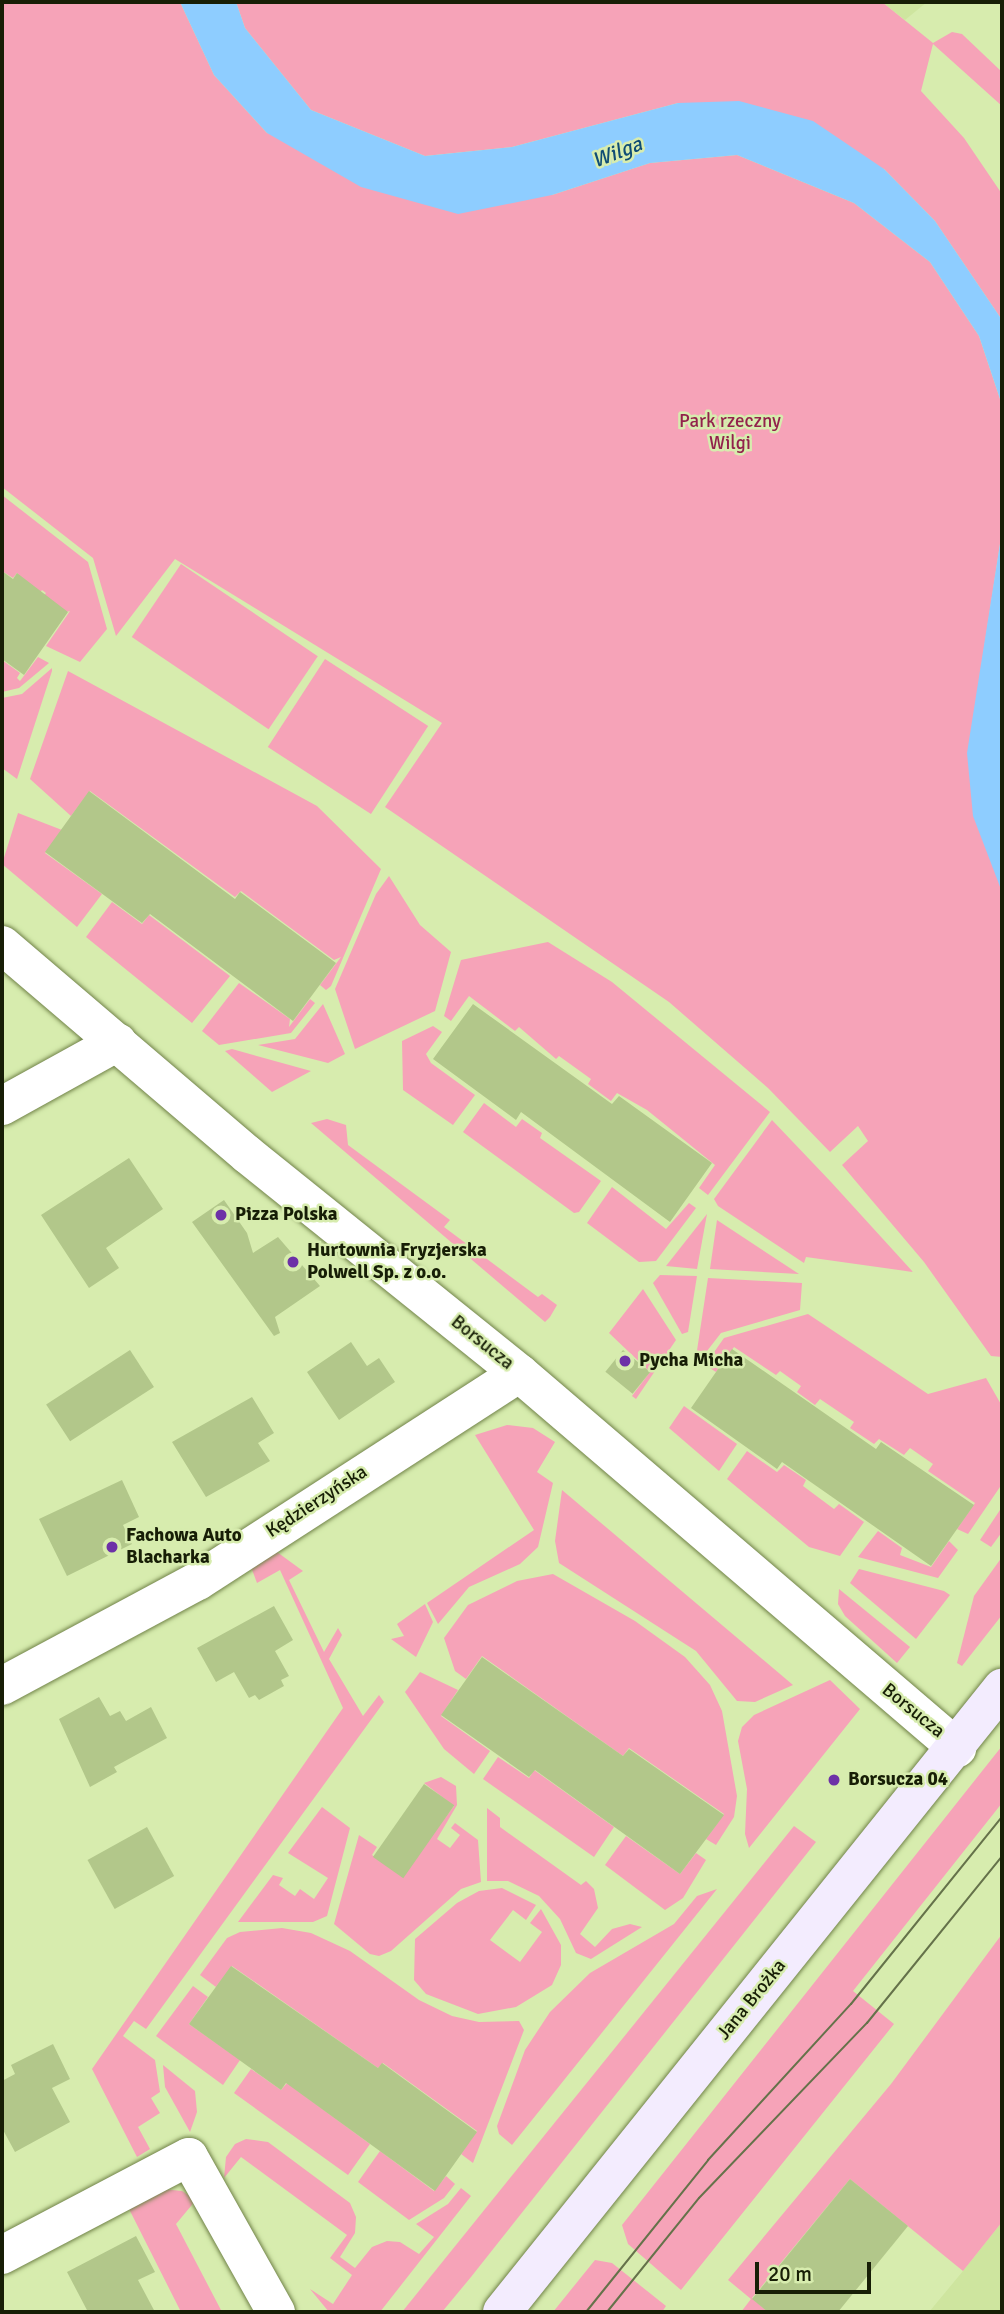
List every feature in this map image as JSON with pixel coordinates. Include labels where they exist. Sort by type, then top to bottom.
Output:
[{"type":"main road","name":"Jana Brożka","points":[[502,2312],[957,1748],[1002,1688]]},
{"type":"street","name":"Borsucza","points":[[2,945],[248,1155],[519,1373],[957,1748]]},
{"type":"street","points":[[2,1106],[118,1042]]},
{"type":"street","name":"Kędzierzyńska","points":[[2,1686],[198,1581],[519,1373]]},
{"type":"street","points":[[2,2255],[189,2157],[276,2312]]},
{"type":"shaded area","points":[[882,2],[927,2],[905,20]]},
{"type":"shaded area","points":[[1002,2222],[1002,2312],[929,2312],[963,2271]]},
{"type":"green space","name":"Park rzeczny Wilgi","points":[[2,2],[180,2],[214,75],[267,133],[552,195],[650,163],[737,155],[854,203],[930,262],[979,336],[1002,405],[1002,531],[968,753],[1002,880],[1002,1357],[991,1356],[924,1262],[842,1165],[868,1141],[858,1126],[830,1152],[768,1088],[669,1002],[385,807],[442,723],[175,559],[116,636],[93,558],[2,487]]},
{"type":"green space","points":[[236,2],[882,2],[933,43],[952,32],[962,34],[1002,72],[1002,106],[933,44],[921,91],[964,138],[1002,194],[1002,320],[935,221],[884,169],[678,103],[512,147],[425,156],[311,110],[245,28]]},
{"type":"green space","points":[[2,495],[88,562],[107,629],[80,662],[46,646],[70,611],[63,613],[42,598],[46,593],[42,590],[38,595],[17,573],[13,578],[2,571]]},
{"type":"green space","points":[[181,564],[318,656],[269,729],[132,637]]},
{"type":"green space","points":[[38,657],[49,663],[19,688],[2,692],[2,660],[20,673],[17,678],[20,681]]},
{"type":"green space","points":[[325,659],[428,726],[371,814],[268,747]]},
{"type":"green space","points":[[52,668],[17,779],[2,768],[2,698],[22,694]]},
{"type":"green space","points":[[68,671],[317,806],[381,869],[331,986],[326,990],[320,985],[341,957],[334,960],[241,891],[235,897],[90,791],[71,816],[30,779]]},
{"type":"green space","points":[[18,813],[62,830],[45,853],[102,894],[77,927],[2,864]]},
{"type":"green space","points":[[389,876],[420,925],[451,952],[435,1011],[355,1049],[335,989],[376,894]]},
{"type":"green space","points":[[112,902],[142,924],[149,915],[230,976],[192,1023],[86,937]]},
{"type":"green space","points":[[548,942],[612,982],[770,1112],[708,1195],[699,1188],[715,1165],[647,1110],[617,1093],[611,1101],[588,1084],[591,1079],[559,1056],[556,1059],[519,1027],[515,1031],[469,996],[451,1021],[444,1016],[461,960]]},
{"type":"green space","points":[[239,983],[290,1019],[289,1027],[310,999],[315,1003],[291,1033],[219,1045],[202,1031]]},
{"type":"green space","points":[[323,1004],[345,1054],[328,1063],[258,1045],[295,1039]]},
{"type":"green space","points":[[433,1026],[442,1032],[426,1054],[431,1063],[475,1095],[453,1125],[403,1090],[402,1041]]},
{"type":"green space","points":[[232,1049],[311,1071],[272,1092],[225,1051]]},
{"type":"green space","points":[[484,1103],[516,1127],[522,1119],[542,1133],[540,1138],[601,1181],[579,1212],[574,1213],[463,1132]]},
{"type":"green space","points":[[327,1119],[346,1125],[348,1145],[450,1220],[444,1227],[538,1297],[542,1294],[557,1305],[550,1317],[545,1322],[311,1123]]},
{"type":"green space","points":[[772,1120],[913,1272],[806,1257],[804,1263],[718,1206],[714,1199]]},
{"type":"green space","points":[[612,1187],[666,1229],[689,1203],[696,1208],[656,1261],[639,1262],[587,1223]]},
{"type":"green space","points":[[707,1214],[697,1269],[666,1266]]},
{"type":"green space","points":[[717,1220],[799,1274],[710,1269]]},
{"type":"green space","points":[[660,1275],[697,1276],[688,1332],[682,1334],[653,1283]]},
{"type":"green space","points":[[708,1278],[802,1283],[800,1310],[721,1333],[700,1360],[696,1357]]},
{"type":"green space","points":[[643,1289],[676,1340],[636,1399],[632,1396],[650,1372],[609,1333]]},
{"type":"green space","points":[[808,1314],[928,1394],[986,1378],[1002,1406],[1002,1484],[968,1534],[957,1529],[975,1503],[928,1471],[933,1464],[910,1448],[904,1455],[879,1439],[874,1444],[850,1428],[854,1422],[820,1399],[815,1405],[797,1392],[801,1386],[780,1371],[776,1375],[734,1347],[716,1372],[705,1365],[724,1338]]},
{"type":"green space","points":[[684,1406],[737,1444],[719,1471],[669,1428]]},
{"type":"green space","points":[[507,1425],[533,1428],[555,1442],[537,1472],[553,1483],[538,1547],[520,1564],[469,1587],[438,1624],[427,1603],[534,1530],[475,1435]]},
{"type":"green space","points":[[747,1451],[777,1472],[784,1465],[806,1480],[803,1486],[834,1509],[839,1504],[864,1522],[840,1556],[809,1547],[727,1479]]},
{"type":"green space","points":[[562,1490],[793,1685],[755,1702],[737,1701],[696,1651],[559,1563],[555,1541]]},
{"type":"green space","points":[[1002,1507],[1002,1532],[991,1547],[980,1540]]},
{"type":"green space","points":[[878,1531],[902,1548],[900,1555],[931,1567],[949,1541],[958,1550],[938,1578],[858,1557]]},
{"type":"green space","points":[[277,1552],[303,1571],[289,1580],[324,1652],[338,1628],[342,1635],[329,1659],[363,1716],[379,1695],[384,1702],[146,2029],[134,2021],[123,2036],[155,2060],[160,2092],[151,2098],[160,2113],[138,2127],[150,2149],[137,2157],[92,2069],[343,1708],[280,1570],[257,1583],[251,1567]]},
{"type":"green space","points":[[1002,1557],[1002,1615],[962,1666],[957,1663],[974,1596]]},
{"type":"green space","points":[[859,1569],[944,1591],[950,1595],[916,1639],[850,1583]]},
{"type":"green space","points":[[553,1574],[635,1621],[685,1657],[710,1685],[722,1711],[737,1796],[734,1817],[716,1845],[706,1839],[724,1814],[629,1748],[623,1756],[482,1656],[466,1679],[455,1671],[444,1638],[468,1605],[517,1581]]},
{"type":"green space","points":[[839,1589],[910,1647],[897,1663],[845,1616],[838,1604]]},
{"type":"green space","points":[[425,1604],[433,1622],[416,1657],[391,1639],[404,1636],[397,1624]]},
{"type":"green space","points":[[420,1672],[458,1690],[441,1716],[490,1751],[474,1774],[444,1749],[405,1692]]},
{"type":"green space","points":[[830,1680],[860,1709],[749,1848],[745,1834],[747,1789],[738,1741],[742,1727],[754,1715]]},
{"type":"green space","points":[[1002,1746],[1002,1803],[853,1991],[894,2024],[681,2290],[628,2244],[622,2225]]},
{"type":"green space","points":[[498,1757],[529,1778],[534,1770],[614,1827],[594,1857],[483,1779]]},
{"type":"green space","points":[[441,1777],[456,1786],[457,1805],[437,1839],[450,1848],[460,1835],[451,1828],[455,1823],[478,1840],[481,1882],[461,1889],[391,1951],[379,1956],[370,1954],[334,1924],[359,1835],[377,1847],[372,1855],[402,1876],[454,1806],[424,1783]]},
{"type":"green space","points":[[322,1807],[350,1828],[327,1916],[313,1922],[238,1922],[273,1875],[283,1878],[279,1885],[295,1896],[300,1889],[314,1899],[328,1878],[288,1853]]},
{"type":"green space","points":[[487,1808],[500,1818],[500,1827],[581,1885],[586,1881],[594,1889],[598,1908],[580,1934],[595,1947],[612,1929],[630,1924],[642,1927],[591,1959],[576,1953],[560,1919],[539,1896],[508,1881],[487,1881]]},
{"type":"green space","points":[[794,1826],[816,1842],[471,2277],[442,2312],[402,2312]]},
{"type":"green space","points":[[626,1836],[680,1874],[696,1853],[706,1860],[683,1898],[665,1910],[605,1865]]},
{"type":"green space","points":[[502,1888],[536,1905],[526,1920],[513,1910],[490,1940],[520,1962],[542,1932],[530,1923],[541,1909],[561,1945],[561,1965],[552,1985],[516,2007],[478,2014],[426,1994],[414,1980],[415,1939],[457,1903],[479,1891]]},
{"type":"green space","points":[[717,1889],[512,2145],[499,2134],[497,2126],[525,2050],[550,2012],[590,1973],[674,1924],[697,1896]]},
{"type":"green space","points":[[282,1928],[311,1933],[350,1951],[419,2000],[452,2016],[479,2022],[519,2021],[524,2030],[473,2163],[461,2154],[477,2131],[383,2063],[378,2068],[232,1966],[216,1987],[200,1975],[227,1938],[240,1932]]},
{"type":"green space","points":[[1002,1934],[1002,2222],[963,2271],[850,2179],[752,2298],[768,2312],[741,2312],[751,2299],[728,2280],[891,2084]]},
{"type":"green space","points":[[193,1986],[208,1997],[189,2024],[240,2060],[223,2085],[156,2036]]},
{"type":"green space","points":[[163,2065],[195,2091],[197,2112],[190,2132],[165,2087]]},
{"type":"green space","points":[[251,2069],[281,2090],[287,2083],[370,2144],[348,2175],[234,2093]]},
{"type":"green space","points":[[246,2139],[268,2142],[350,2203],[356,2217],[355,2233],[340,2257],[355,2268],[372,2247],[387,2241],[400,2242],[419,2254],[434,2237],[416,2224],[448,2204],[461,2188],[471,2196],[380,2312],[329,2312],[310,2289],[333,2304],[352,2275],[330,2258],[347,2235],[241,2157],[224,2178],[226,2157],[235,2144]]},
{"type":"green space","points":[[380,2151],[434,2191],[446,2176],[455,2184],[444,2198],[409,2220],[358,2182]]},
{"type":"green space","points":[[162,2189],[182,2191],[196,2200],[176,2224],[222,2312],[181,2312],[126,2203]]},
{"type":"green space","points":[[595,2260],[612,2263],[666,2306],[662,2312],[553,2312]]},
{"type":"water","name":"Wilga","points":[[180,2],[236,2],[245,28],[311,110],[425,156],[512,147],[678,103],[739,101],[813,121],[884,169],[935,221],[1002,320],[1002,405],[979,336],[930,262],[854,203],[737,155],[650,163],[552,195],[458,214],[361,187],[267,133],[214,75]]},
{"type":"water","points":[[1002,531],[1002,892],[973,816],[967,753]]},
{"type":"building","points":[[2,571],[13,579],[17,573],[68,612],[24,675],[2,659]]},
{"type":"building","points":[[89,791],[235,899],[240,892],[336,963],[293,1021],[150,914],[142,923],[45,852]]},
{"type":"building","points":[[473,1004],[612,1104],[619,1096],[712,1163],[670,1222],[521,1112],[516,1120],[433,1059]]},
{"type":"building","points":[[129,1158],[163,1209],[106,1248],[119,1268],[89,1288],[41,1215]]},
{"type":"building","points":[[224,1200],[247,1233],[253,1253],[278,1237],[320,1286],[275,1317],[280,1333],[274,1336],[192,1222]]},
{"type":"building","points":[[351,1342],[367,1366],[379,1358],[395,1382],[339,1420],[307,1372]]},
{"type":"building","points":[[732,1349],[876,1449],[881,1442],[974,1505],[931,1566],[782,1462],[777,1469],[691,1408]]},
{"type":"building","points":[[130,1350],[154,1387],[70,1441],[46,1404]]},
{"type":"building","name":"Pycha Micha","points":[[623,1350],[650,1372],[633,1394],[605,1372]]},
{"type":"building","points":[[252,1397],[274,1433],[258,1443],[270,1461],[206,1497],[172,1442]]},
{"type":"building","points":[[122,1480],[139,1517],[123,1525],[132,1544],[67,1576],[39,1519]]},
{"type":"building","points":[[274,1606],[293,1640],[275,1651],[289,1676],[281,1680],[284,1686],[259,1700],[255,1695],[249,1698],[234,1672],[216,1682],[197,1648]]},
{"type":"building","points":[[482,1657],[623,1756],[629,1749],[724,1815],[680,1874],[535,1770],[529,1777],[441,1715]]},
{"type":"building","points":[[99,1697],[110,1716],[120,1711],[126,1721],[151,1707],[167,1738],[114,1767],[117,1772],[90,1787],[59,1719]]},
{"type":"building","points":[[424,1784],[454,1805],[403,1878],[373,1857]]},
{"type":"building","points":[[147,1827],[174,1876],[115,1909],[88,1860]]},
{"type":"building","points":[[231,1966],[378,2068],[382,2063],[477,2132],[435,2191],[286,2083],[281,2090],[189,2024]]},
{"type":"building","points":[[53,2044],[70,2079],[52,2088],[70,2122],[15,2152],[2,2128],[2,2081],[15,2074],[11,2065]]},
{"type":"building","points":[[850,2179],[908,2226],[838,2312],[768,2312],[752,2299]]},
{"type":"building","points":[[136,2236],[155,2272],[138,2280],[155,2312],[88,2312],[67,2272]]},
{"type":"tram line","points":[[586,2312],[708,2160],[851,2004],[1002,1817]]},
{"type":"tram line","points":[[607,2312],[699,2198],[867,2023],[1002,1856]]},
{"type":"place","name":"Pizza Polska","points":[[221,1215]]},
{"type":"place","name":"Hurtownia Fryzjerska Polwell Sp. z o.o.","points":[[293,1262]]},
{"type":"place","name":"Pycha Micha","points":[[625,1361]]},
{"type":"place","name":"Fachowa Auto Blacharka","points":[[112,1547]]},
{"type":"place","name":"Borsucza 04","points":[[834,1780]]}]
